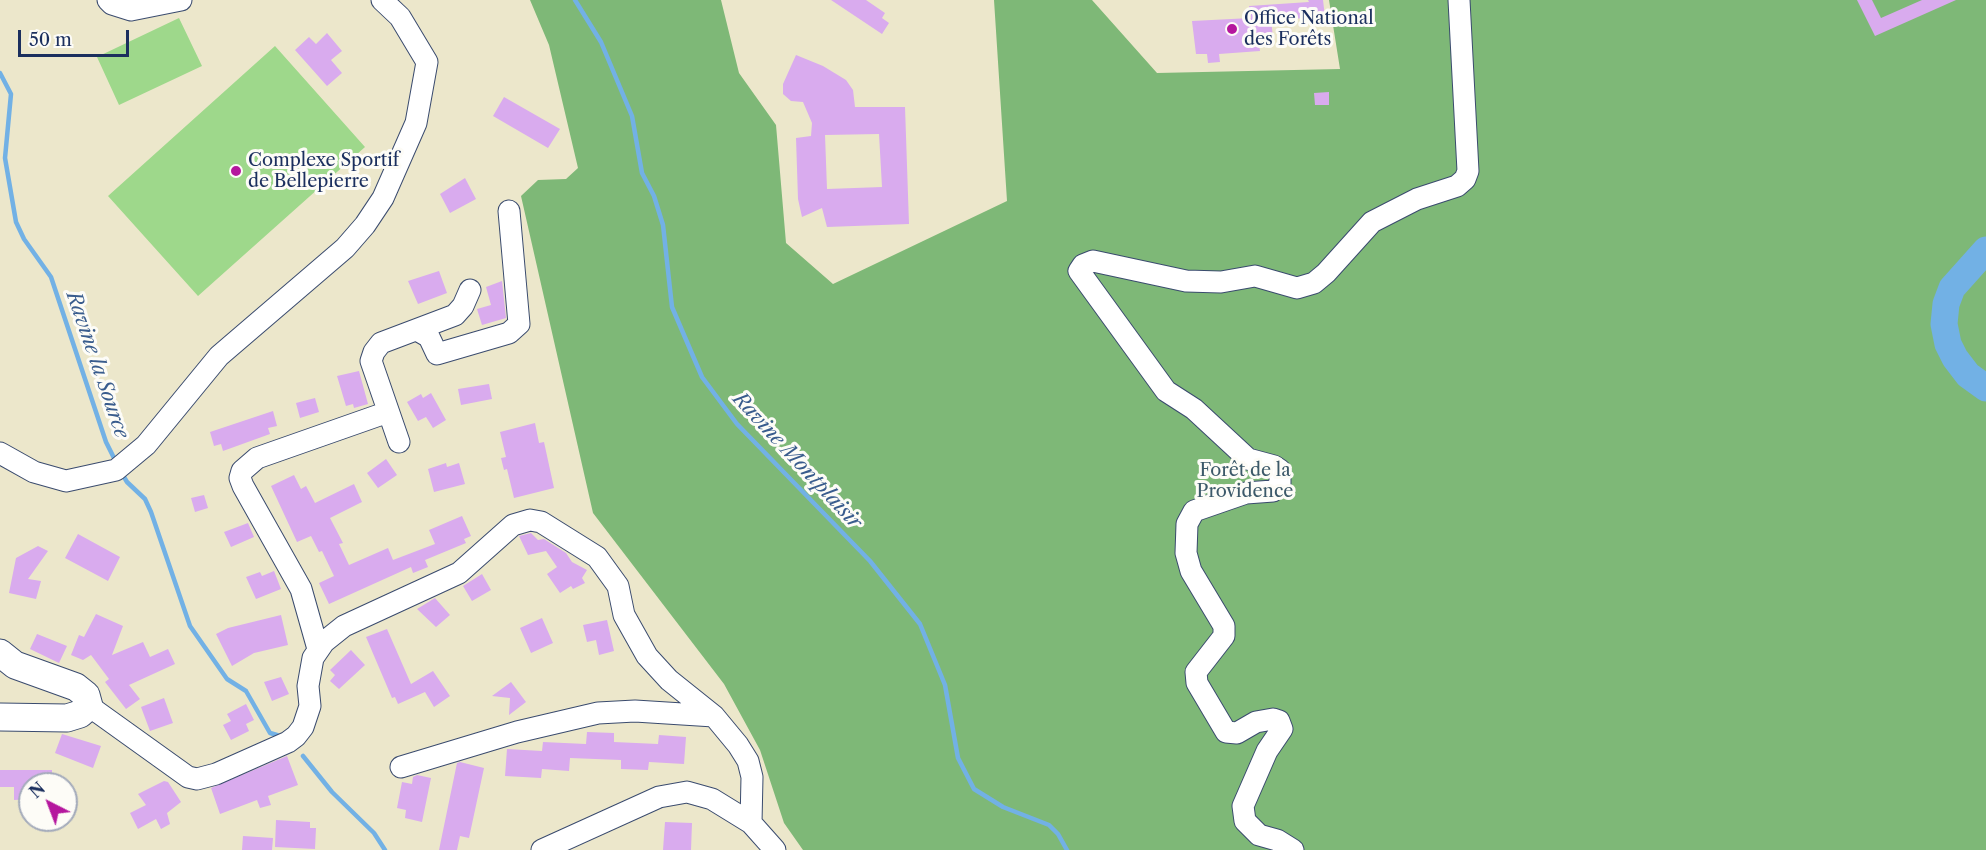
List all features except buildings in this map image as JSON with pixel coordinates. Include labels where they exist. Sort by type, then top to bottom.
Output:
[{"type":"main road","points":[[0,653],[15,665],[75,687],[86,695],[89,706],[80,714],[67,718],[0,717]]},
{"type":"street","points":[[108,0],[112,4],[131,10],[181,0]]},
{"type":"street","points":[[0,453],[49,478],[66,481],[116,470],[146,445],[219,356],[345,248],[366,225],[383,198],[416,123],[426,62],[400,17],[382,0]]},
{"type":"street","points":[[1293,850],[1259,834],[1245,821],[1243,806],[1267,751],[1282,729],[1279,721],[1273,719],[1256,722],[1237,733],[1226,732],[1197,683],[1196,672],[1224,636],[1224,626],[1191,571],[1186,553],[1186,524],[1194,511],[1246,493],[1273,491],[1280,485],[1280,470],[1274,466],[1248,459],[1194,409],[1166,391],[1079,271],[1083,265],[1093,261],[1186,281],[1221,282],[1255,276],[1297,288],[1314,283],[1326,273],[1371,222],[1417,199],[1457,186],[1468,171],[1459,0]]},
{"type":"street","points":[[417,330],[429,337],[437,354],[509,333],[519,324],[510,211]]},
{"type":"street","points":[[399,441],[371,361],[374,352],[381,343],[455,315],[464,306],[470,290]]},
{"type":"street","points":[[318,649],[301,589],[243,486],[240,478],[242,471],[257,458],[388,412]]},
{"type":"street","points":[[89,706],[188,777],[197,779],[206,777],[288,742],[296,735],[307,718],[310,668],[318,649],[344,626],[459,573],[513,525],[530,520],[542,522],[597,557],[618,586],[624,615],[647,656],[669,680],[714,716],[748,760],[752,777],[751,823]]},
{"type":"street","points":[[401,767],[517,732],[598,713],[635,711],[714,716]]},
{"type":"street","points":[[542,850],[673,793],[700,794],[751,823],[775,850]]},
{"type":"green space","name":"Forêt de la Providence","points":[[530,0],[721,0],[739,73],[776,125],[786,243],[833,284],[1007,201],[994,0],[1092,0],[1157,73],[1340,69],[1329,0],[1986,0],[1986,850],[803,850],[784,823],[760,750],[724,684],[593,513],[521,196],[538,180],[566,179],[578,168],[549,45]]},
{"type":"green space","points":[[179,18],[202,66],[119,105],[97,57]]},
{"type":"green space","name":"Complexe Sportif de Bellepierre","points":[[275,46],[365,147],[198,296],[108,196]]},
{"type":"waterway","name":"Ravine Montplaisir","points":[[575,0],[601,42],[632,116],[642,173],[654,196],[663,225],[672,307],[702,377],[737,424],[870,561],[920,624],[945,685],[958,758],[974,789],[1003,807],[1049,825],[1058,834],[1067,850]]},
{"type":"waterway","name":"Ravine la Source","points":[[0,73],[11,94],[5,158],[16,222],[24,239],[51,277],[106,442],[116,462]]},
{"type":"waterway","points":[[1986,250],[1952,288],[1946,304],[1944,324],[1948,344],[1955,358],[1968,375],[1986,388]]},
{"type":"waterway","name":"Ravine la Source","points":[[121,472],[127,482],[145,499],[151,512],[190,626],[227,679],[246,691],[270,733],[277,735]]},
{"type":"waterway","name":"Ravine la Source","points":[[303,756],[332,792],[374,833],[385,850]]},
{"type":"place","name":"Office National des Forêts","points":[[1232,29]]},
{"type":"place","name":"Complexe Sportif de Bellepierre","points":[[236,171]]}]
